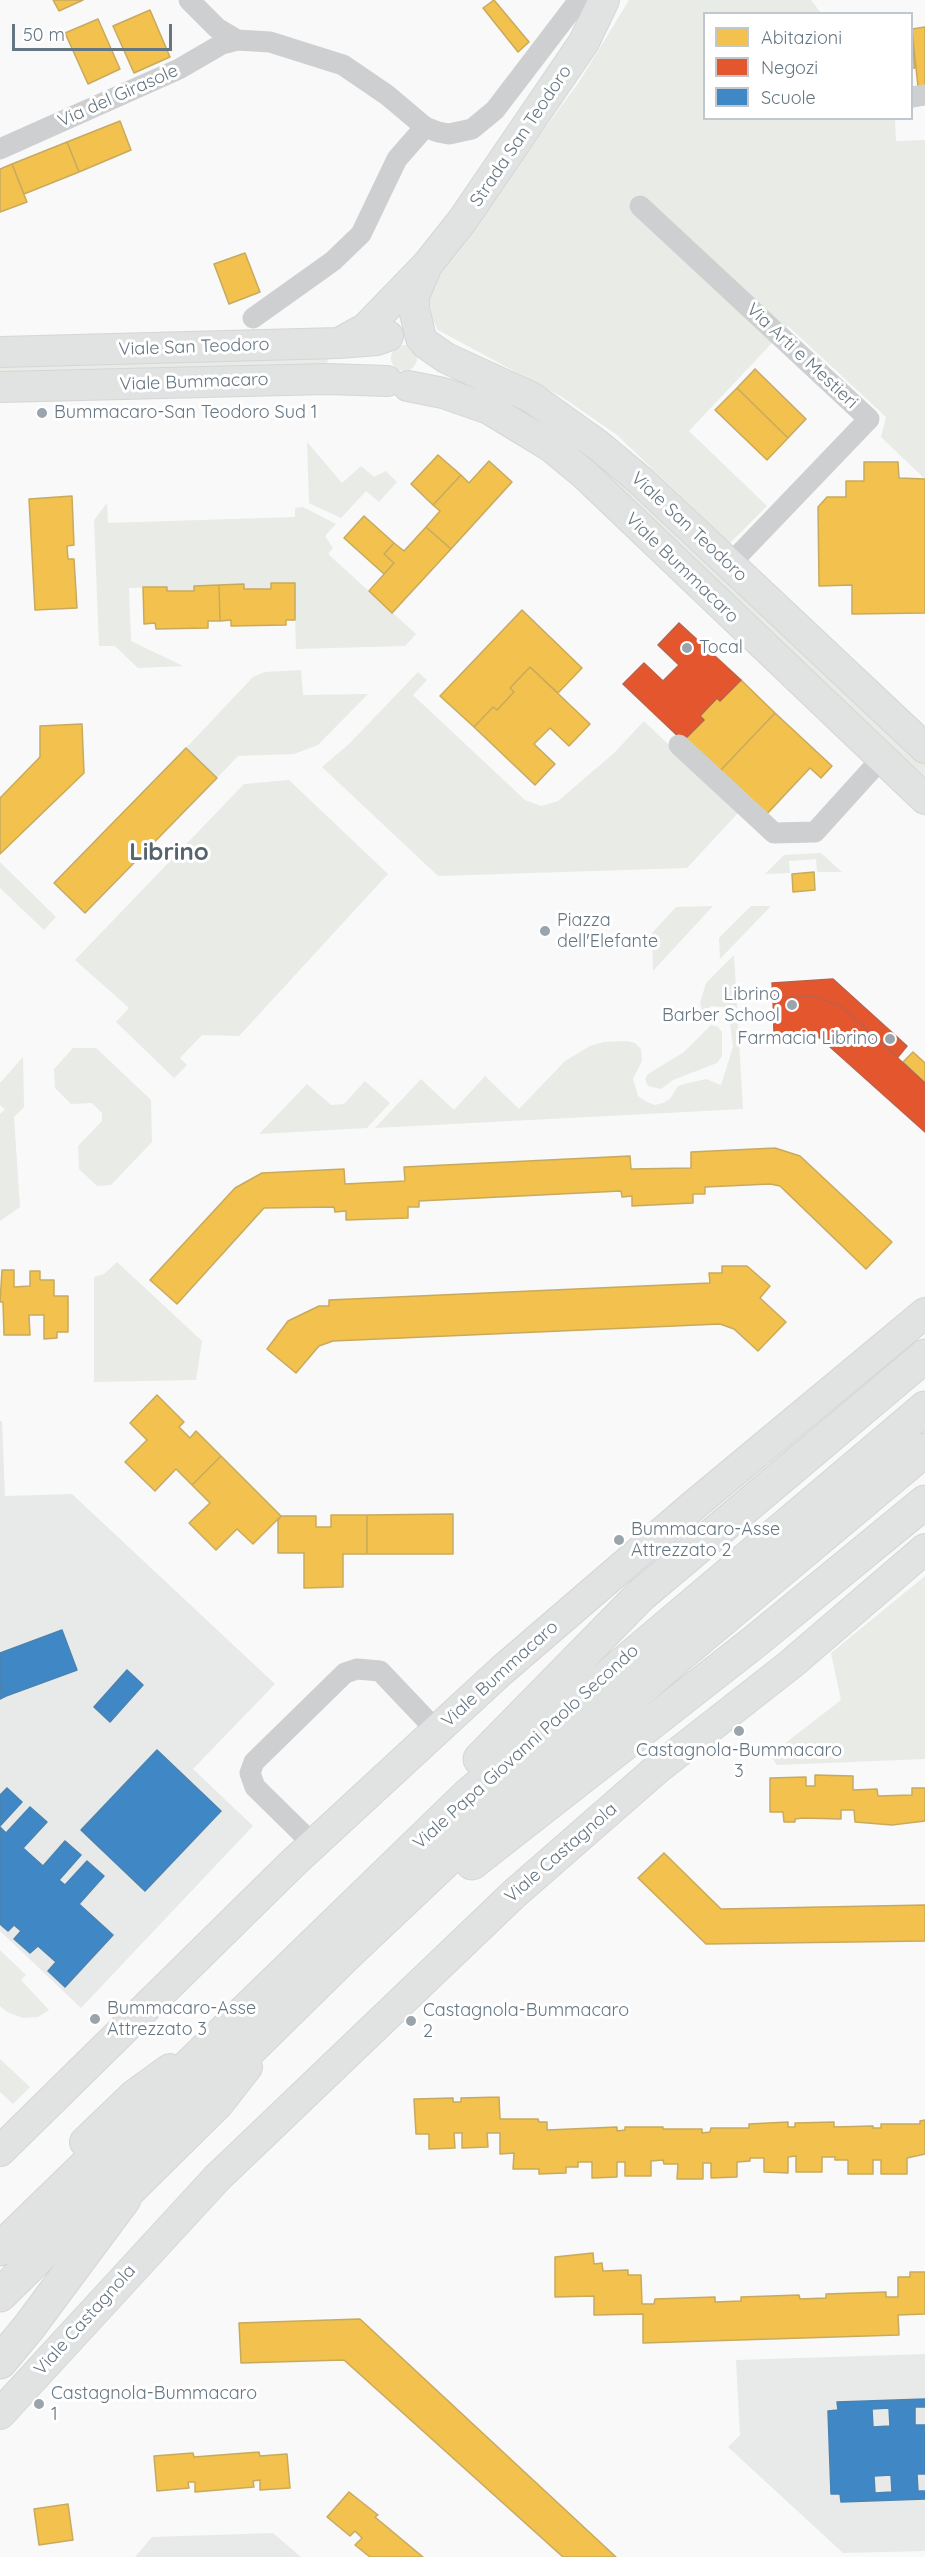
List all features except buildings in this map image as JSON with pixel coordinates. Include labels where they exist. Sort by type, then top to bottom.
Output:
[{"type":"main road","name":"Strada San Teodoro","points":[[427,265],[495,174],[572,61],[584,42],[604,0]]},
{"type":"main road","points":[[339,343],[366,328],[427,265]]},
{"type":"main road","points":[[402,291],[390,335],[378,347],[376,362],[398,383],[422,379],[427,373],[431,358],[414,309],[414,296],[427,265]]},
{"type":"main road","points":[[390,335],[410,332],[424,341]]},
{"type":"main road","name":"Viale San Teodoro","points":[[0,352],[339,343],[377,340],[390,335]]},
{"type":"main road","name":"Viale San Teodoro","points":[[424,341],[446,358],[502,382],[559,414],[641,481],[925,748]]},
{"type":"main road","name":"Viale Bummacaro","points":[[0,387],[318,379],[398,383],[443,393],[489,409],[550,446],[592,483],[925,799]]},
{"type":"main road","name":"Viale Bummacaro","points":[[0,2151],[313,1844],[501,1671],[694,1505],[925,1313]]},
{"type":"main road","points":[[295,1960],[480,1759],[641,1595],[925,1356]]},
{"type":"main road","name":"Viale Papa Giovanni Paolo Secondo","points":[[91,2148],[140,2101],[228,2026],[469,1794],[925,1407]]},
{"type":"main road","name":"Viale Papa Giovanni Paolo Secondo","points":[[126,2183],[296,2004],[492,1817],[675,1659],[925,1450]]},
{"type":"main road","points":[[347,1954],[468,1865],[753,1643],[925,1502]]},
{"type":"main road","name":"Viale Castagnola","points":[[0,2414],[217,2178],[514,1894],[657,1769],[791,1664],[925,1549]]},
{"type":"main road","points":[[0,2216],[91,2148]]},
{"type":"main road","points":[[0,2249],[91,2148]]},
{"type":"main road","points":[[0,2295],[126,2183]]},
{"type":"main road","points":[[0,2362],[29,2327],[82,2252],[126,2183]]},
{"type":"street","points":[[189,0],[217,28],[237,40]]},
{"type":"street","name":"Via del Girasole","points":[[0,149],[179,69],[222,44],[237,40],[270,42],[343,65],[387,94],[425,127],[449,134],[472,129],[495,110],[579,0]]},
{"type":"street","points":[[253,318],[333,261],[361,234],[397,159],[425,127]]},
{"type":"street","name":"Via Arti e Mestieri","points":[[640,206],[869,419],[730,564]]},
{"type":"street","points":[[679,745],[774,833],[815,831],[882,758]]},
{"type":"street","points":[[313,1844],[255,1787],[250,1773],[254,1762],[345,1673],[357,1669],[380,1671],[437,1731]]},
{"type":"shaded area","points":[[629,0],[811,0],[820,12],[703,12],[703,120],[895,120],[896,141],[925,140],[925,479],[881,437],[886,417],[788,326],[689,431],[767,506],[730,543],[617,435],[562,397],[438,330],[431,316],[429,293],[436,277],[579,82]]},
{"type":"shaded area","points":[[404,345],[414,348],[417,358],[414,368],[404,371],[394,368],[391,358],[394,348]]},
{"type":"shaded area","points":[[329,358],[326,365],[0,375],[0,362]]},
{"type":"shaded area","points":[[451,374],[561,428],[925,762],[925,779],[590,464],[449,382]]},
{"type":"shaded area","points":[[307,442],[342,483],[361,466],[374,477],[386,471],[397,482],[379,502],[366,491],[341,518],[309,503]]},
{"type":"shaded area","points":[[107,503],[108,523],[295,517],[295,508],[303,507],[336,524],[325,536],[333,548],[328,554],[416,634],[405,646],[296,649],[294,583],[271,583],[271,589],[244,589],[244,584],[194,586],[194,591],[167,591],[166,587],[129,588],[131,641],[183,666],[138,668],[115,646],[99,646],[94,520]]},
{"type":"shaded area","points":[[301,670],[303,695],[368,694],[318,745],[294,754],[238,756],[217,778],[186,748],[253,677],[265,672]]},
{"type":"shaded area","points":[[418,672],[427,680],[413,695],[525,800],[541,806],[558,801],[614,753],[644,721],[739,812],[687,868],[438,876],[322,767],[349,744]]},
{"type":"shaded area","points":[[289,780],[388,874],[239,1036],[202,1035],[180,1058],[187,1065],[174,1078],[116,1022],[129,1008],[75,960],[244,784]]},
{"type":"shaded area","points":[[821,853],[842,872],[817,872],[816,859],[789,861],[790,873],[765,874],[784,855]]},
{"type":"shaded area","points":[[0,862],[56,917],[44,930],[0,888]]},
{"type":"shaded area","points":[[713,906],[653,971],[652,933],[676,907]]},
{"type":"shaded area","points":[[751,906],[771,906],[720,959],[719,938]]},
{"type":"shaded area","points":[[734,955],[743,1109],[375,1128],[421,1079],[454,1110],[485,1076],[519,1109],[565,1061],[590,1046],[604,1042],[627,1041],[635,1043],[641,1049],[642,1061],[633,1079],[638,1096],[655,1105],[670,1099],[678,1086],[706,1079],[721,1085],[733,1047],[730,1023],[723,1007],[711,1006],[703,1014],[700,1003],[706,983]]},
{"type":"shaded area","points":[[711,1025],[718,1027],[722,1032],[722,1056],[717,1063],[673,1080],[661,1089],[648,1086],[645,1079],[648,1074],[684,1052]]},
{"type":"shaded area","points":[[73,1048],[96,1048],[151,1100],[152,1142],[111,1185],[97,1186],[79,1169],[78,1146],[102,1121],[102,1113],[92,1103],[71,1104],[55,1088],[54,1069]]},
{"type":"shaded area","points":[[23,1057],[24,1107],[14,1117],[20,1207],[0,1221],[0,1114],[5,1109],[0,1105],[0,1083]]},
{"type":"shaded area","points":[[365,1081],[390,1103],[367,1128],[259,1134],[307,1084],[331,1105],[344,1104]]},
{"type":"shaded area","points":[[117,1262],[202,1341],[196,1380],[94,1382],[94,1277],[104,1274]]},
{"type":"shaded area","points":[[0,1421],[2,1421],[5,1496],[72,1494],[275,1684],[193,1769],[253,1826],[81,2008],[0,1931]]},
{"type":"shaded area","points":[[925,1576],[925,1759],[777,1765],[770,1755],[841,1700],[831,1653]]},
{"type":"shaded area","points":[[0,1950],[26,1975],[21,1980],[49,2010],[38,2017],[23,2018],[7,2012],[0,2006]]},
{"type":"shaded area","points":[[0,2059],[30,2087],[13,2104],[0,2092]]},
{"type":"shaded area","points":[[925,2354],[925,2551],[843,2553],[728,2447],[740,2435],[736,2360]]},
{"type":"shaded area","points":[[273,2533],[301,2557],[135,2557],[152,2537]]},
{"type":"place","name":"Bummacaro-San Teodoro Sud 1","points":[[42,413]]},
{"type":"place","name":"Tocal","points":[[687,648]]},
{"type":"place","name":"Piazza dell'Elefante","points":[[545,931]]},
{"type":"place","name":"Librino Barber School","points":[[792,1005]]},
{"type":"place","name":"Farmacia Librino","points":[[890,1039]]},
{"type":"place","name":"Bummacaro-Asse Attrezzato 2","points":[[619,1540]]},
{"type":"place","name":"Castagnola-Bummacaro 3","points":[[739,1731]]},
{"type":"place","name":"Bummacaro-Asse Attrezzato 3","points":[[95,2019]]},
{"type":"place","name":"Castagnola-Bummacaro 2","points":[[411,2021]]},
{"type":"place","name":"Castagnola-Bummacaro 1","points":[[39,2404]]},
{"type":"district","name":"Librino","points":[[169,853]]}]
